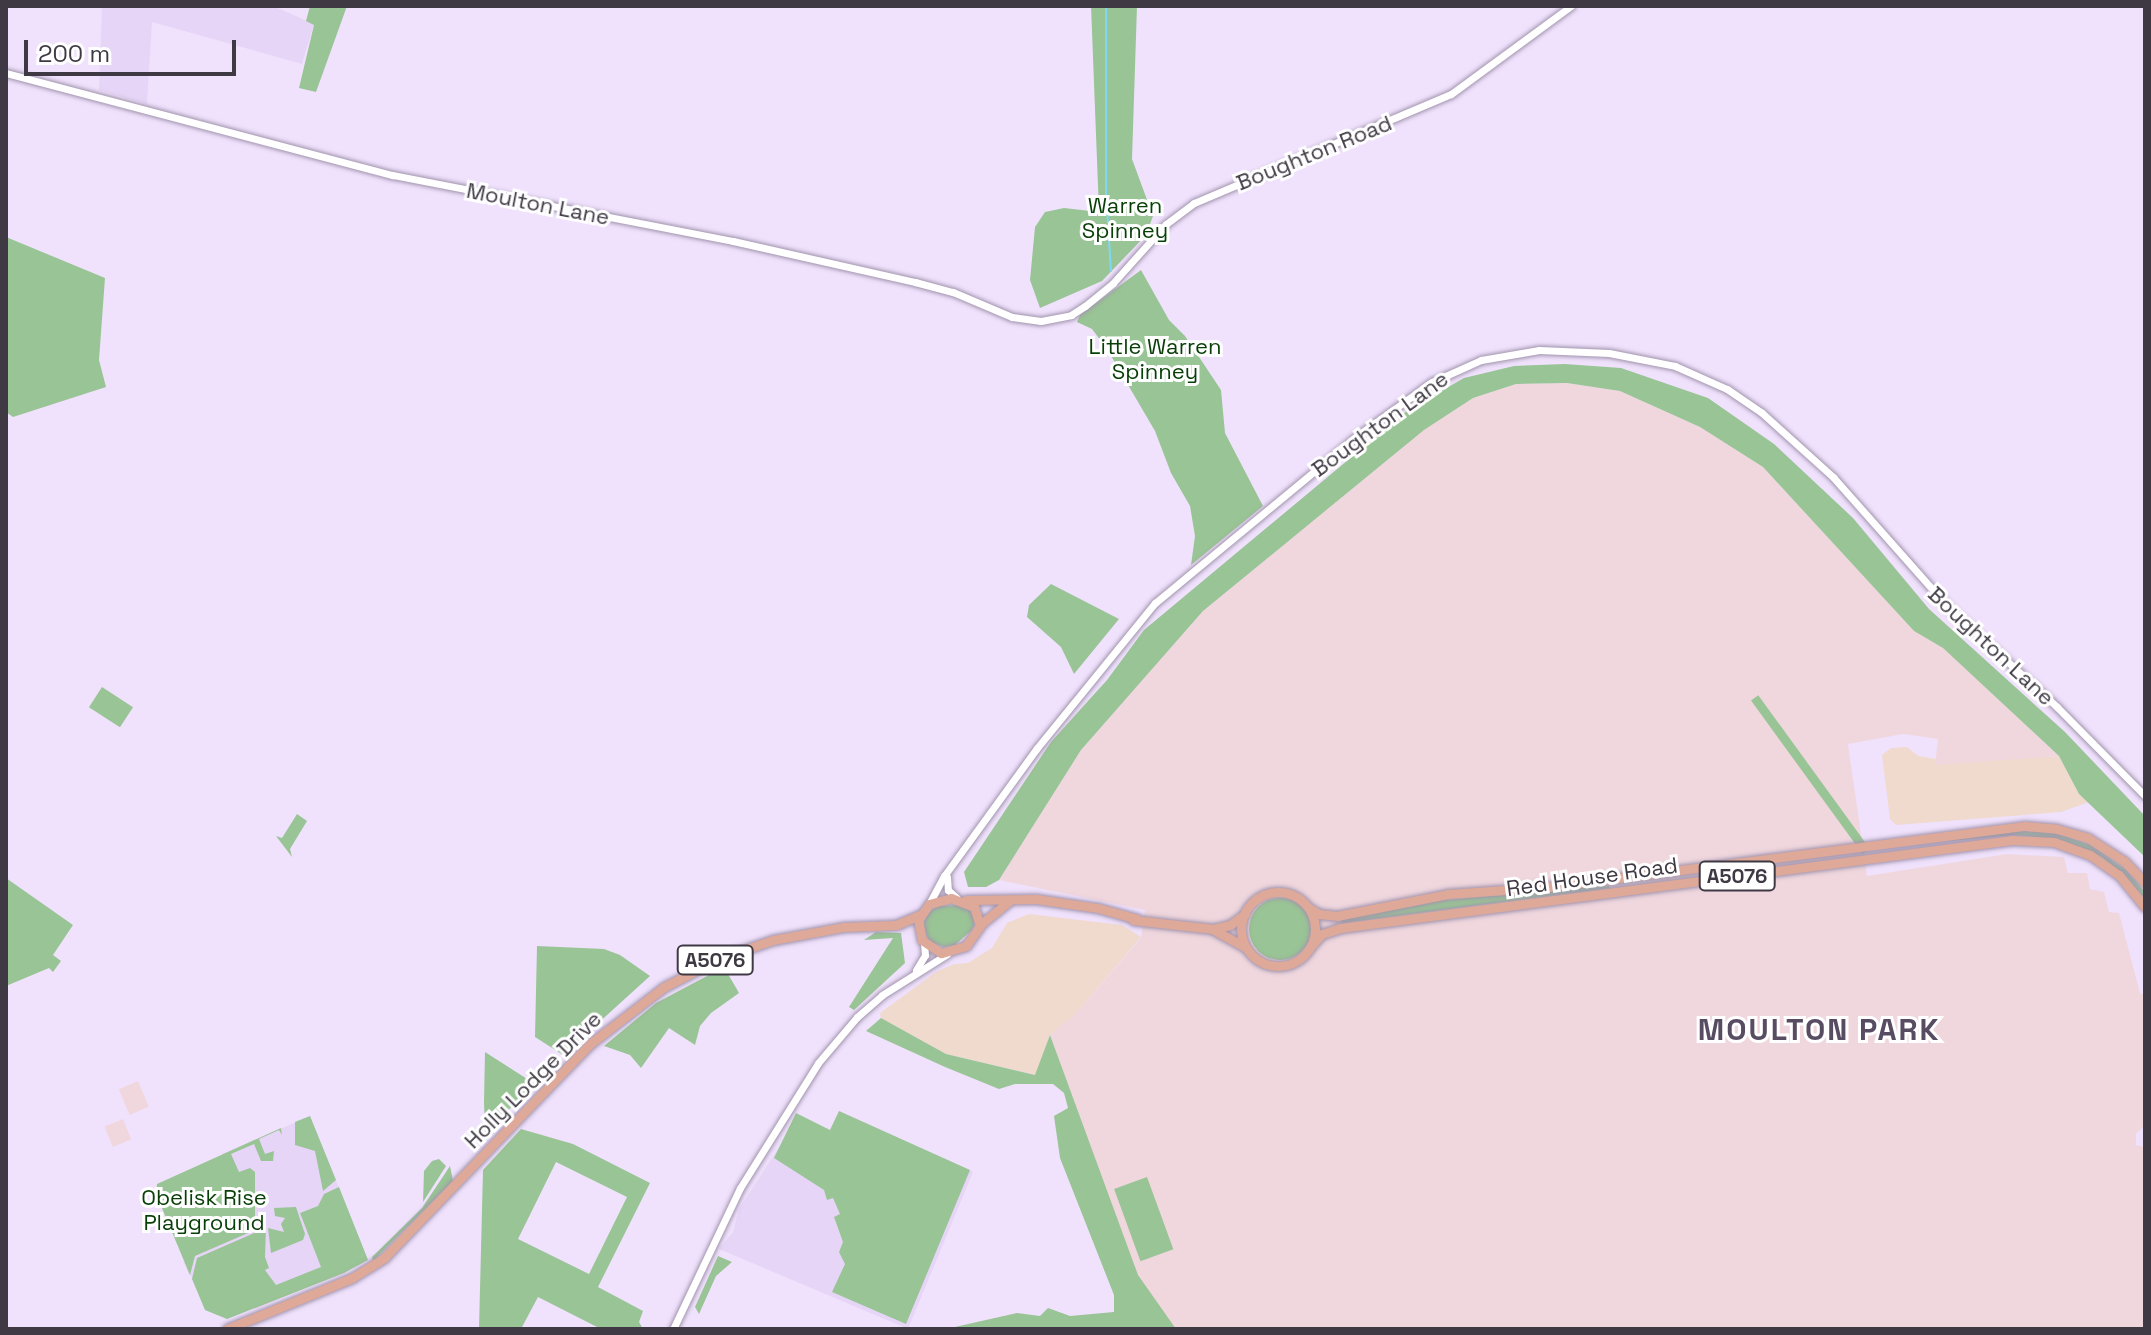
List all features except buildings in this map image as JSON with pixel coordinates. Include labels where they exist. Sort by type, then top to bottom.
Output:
[{"type":"main road","points":[[1548,887],[2025,826],[2057,829],[2088,838],[2124,861],[2145,883]]},
{"type":"main road","name":"Red House Road","points":[[1312,945],[1322,934],[1340,928],[2028,840],[2063,844],[2099,860],[2125,881],[2145,907]]},
{"type":"main road","points":[[923,941],[918,929],[920,915],[929,904],[960,899],[1016,899],[1213,929],[1230,925],[1258,898],[1278,892],[1293,895],[1319,914],[1337,916],[1448,894],[1614,883],[1624,891]]},
{"type":"main road","points":[[960,899],[977,910],[980,926]]},
{"type":"main road","points":[[896,925],[936,951],[948,953],[970,942],[994,910],[1016,899]]},
{"type":"main road","points":[[1213,929],[1263,962],[1283,965],[1302,957],[1312,945],[1315,922],[1309,908]]},
{"type":"main road","points":[[1245,913],[1242,932],[1248,950]]},
{"type":"main road","name":"Holly Lodge Drive","points":[[227,1329],[352,1278],[385,1257],[590,1044],[664,987],[720,958],[782,937],[843,927],[896,925],[920,915]]},
{"type":"street","name":"Boughton Road","points":[[1071,315],[1113,283],[1166,224],[1194,203],[1451,94],[1571,6]]},
{"type":"street","name":"Moulton Lane","points":[[6,73],[393,175],[747,244],[929,285],[1025,321],[1071,315]]},
{"type":"street","name":"Boughton Lane","points":[[929,904],[950,868],[1037,748],[1155,603],[1357,436],[1432,382],[1481,360],[1539,350],[1609,353],[1675,366],[1727,389],[1762,413],[1833,477],[1936,596],[2057,707],[2145,796]]},
{"type":"street","points":[[950,868],[947,887],[960,899]]},
{"type":"street","points":[[915,972],[925,955],[923,941]]},
{"type":"street","points":[[673,1329],[740,1188],[818,1063],[857,1017],[915,972],[948,953]]},
{"type":"shaded area","points":[[102,6],[273,6],[314,24],[302,64],[152,22],[147,104],[99,90]]},
{"type":"shaded area","points":[[1567,383],[1620,391],[1700,427],[1763,467],[1914,631],[1943,648],[2059,756],[1935,765],[1938,739],[1903,734],[1848,744],[1867,876],[2007,854],[2064,857],[2068,873],[2087,873],[2090,889],[2104,892],[2109,912],[2119,913],[2140,993],[2145,995],[2145,1125],[2136,1134],[2136,1145],[2145,1147],[2145,1329],[1156,1329],[1050,1035],[1074,1016],[1141,938],[1145,910],[999,880],[1081,750],[1203,611],[1424,430],[1473,398],[1516,384]]},
{"type":"shaded area","points":[[1907,747],[1918,756],[1936,759],[1935,764],[2059,756],[2079,794],[2089,802],[2061,812],[1896,825],[1890,819],[1882,755],[1891,748]]},
{"type":"shaded area","points":[[1029,914],[1122,925],[1141,937],[1074,1016],[1050,1035],[1036,1075],[946,1054],[881,1018],[880,1013],[936,972],[954,964],[968,963],[992,948],[1007,923]]},
{"type":"shaded area","points":[[138,1081],[149,1107],[130,1115],[119,1089]]},
{"type":"shaded area","points":[[839,1111],[973,1172],[908,1329],[719,1249],[733,1232],[739,1209],[785,1138],[820,1155]]},
{"type":"shaded area","points":[[310,1116],[368,1260],[255,1309],[221,1309],[189,1274],[183,1261],[253,1230],[222,1154]]},
{"type":"shaded area","points":[[123,1119],[131,1139],[113,1147],[104,1126]]},
{"type":"green space","points":[[310,6],[347,6],[316,92],[299,88],[314,25],[306,21]]},
{"type":"green space","name":"Warren Spinney","points":[[1091,6],[1137,6],[1132,159],[1153,216],[1146,235],[1102,281],[1040,308],[1030,280],[1035,227],[1045,212],[1064,208],[1099,212]]},
{"type":"green space","points":[[6,237],[105,278],[99,360],[106,387],[13,417],[6,412]]},
{"type":"green space","name":"Little Warren Spinney","points":[[1141,270],[1169,320],[1185,336],[1221,390],[1225,433],[1263,506],[1191,565],[1195,536],[1190,506],[1171,473],[1155,431],[1107,349],[1092,329],[1077,322],[1080,315]]},
{"type":"green space","points":[[1565,364],[1621,368],[1708,398],[1774,444],[1853,518],[1929,609],[2065,732],[2145,816],[2145,857],[2079,794],[2059,756],[1943,648],[1914,631],[1763,467],[1700,427],[1620,391],[1567,383],[1516,384],[1473,398],[1424,430],[1203,611],[1081,750],[999,880],[986,887],[968,887],[964,872],[1051,742],[1107,680],[1144,630],[1408,410],[1464,378],[1514,366]]},
{"type":"green space","points":[[1051,584],[1119,619],[1074,674],[1061,647],[1027,617],[1029,605]]},
{"type":"green space","points":[[102,687],[133,707],[120,727],[89,707]]},
{"type":"green space","points":[[1758,695],[1870,849],[1863,854],[1751,701]]},
{"type":"green space","points":[[297,814],[307,821],[290,849],[292,857],[276,836],[282,838]]},
{"type":"green space","points":[[2022,831],[2055,833],[2090,845],[2126,870],[2145,892],[2145,899],[2101,856],[2058,839],[2014,835],[1894,846]]},
{"type":"green space","points":[[6,878],[73,925],[53,955],[61,961],[53,972],[49,968],[6,986]]},
{"type":"green space","points":[[1609,886],[1342,923],[1341,919],[1434,901]]},
{"type":"green space","points":[[1280,898],[1302,907],[1311,929],[1302,951],[1280,960],[1258,951],[1249,929],[1258,907]]},
{"type":"green space","points":[[959,905],[972,911],[975,923],[972,930],[955,945],[944,947],[930,942],[923,928],[927,913],[939,906]]},
{"type":"green space","points":[[876,932],[901,933],[905,963],[854,1010],[849,1007],[893,938],[864,940]]},
{"type":"green space","points":[[537,946],[604,949],[620,955],[650,976],[563,1055],[535,1037]]},
{"type":"green space","points":[[724,967],[739,993],[711,1013],[700,1026],[695,1045],[669,1028],[641,1068],[630,1055],[604,1046],[656,1003]]},
{"type":"green space","points":[[881,1018],[946,1054],[1035,1075],[1050,1035],[1138,1275],[1176,1329],[946,1329],[1017,1313],[1040,1316],[1048,1308],[1070,1316],[1114,1312],[1114,1295],[1060,1158],[1054,1116],[1068,1108],[1064,1093],[1053,1084],[1015,1084],[999,1089],[945,1067],[866,1031]]},
{"type":"green space","points":[[485,1052],[535,1084],[485,1133],[484,1102]]},
{"type":"green space","points":[[839,1111],[970,1170],[906,1324],[832,1292],[845,1264],[839,1252],[843,1242],[834,1217],[840,1214],[833,1198],[827,1200],[824,1190],[774,1158],[796,1113],[830,1130]]},
{"type":"green space","points":[[310,1116],[336,1180],[323,1191],[315,1151],[295,1145],[295,1122]]},
{"type":"green space","name":"Obelisk Rise Playground","points":[[281,1128],[282,1135],[279,1130],[259,1139],[265,1154],[274,1151],[273,1161],[261,1161],[254,1144],[231,1154],[239,1172],[250,1168],[255,1172],[255,1230],[195,1256],[190,1275],[156,1194],[157,1184]]},
{"type":"green space","points":[[521,1129],[573,1144],[650,1183],[598,1287],[643,1311],[639,1322],[643,1329],[601,1329],[538,1297],[521,1329],[479,1329],[483,1170]],"holes":[[[556,1162],[627,1197],[589,1274],[518,1239]]]},
{"type":"green space","points":[[439,1159],[446,1166],[423,1202],[424,1171],[432,1161]]},
{"type":"green space","points":[[450,1166],[453,1181],[373,1261],[372,1257],[422,1208]]},
{"type":"green space","points":[[1147,1177],[1173,1249],[1140,1261],[1114,1189]]},
{"type":"green space","points":[[339,1187],[368,1260],[344,1273],[227,1319],[205,1310],[192,1279],[197,1258],[266,1228],[265,1257],[269,1268],[265,1270],[276,1285],[321,1267],[300,1213],[318,1206],[324,1194]]},
{"type":"green space","points":[[296,1207],[305,1234],[303,1240],[271,1253],[268,1228],[284,1232],[281,1224],[285,1218],[275,1216],[274,1208]]},
{"type":"green space","points":[[718,1256],[732,1262],[716,1276],[699,1314],[695,1307]]},
{"type":"waterway","points":[[1106,6],[1106,192],[1111,271]]},
{"type":"district","name":"MOULTON PARK","points":[[1819,1030]]}]
